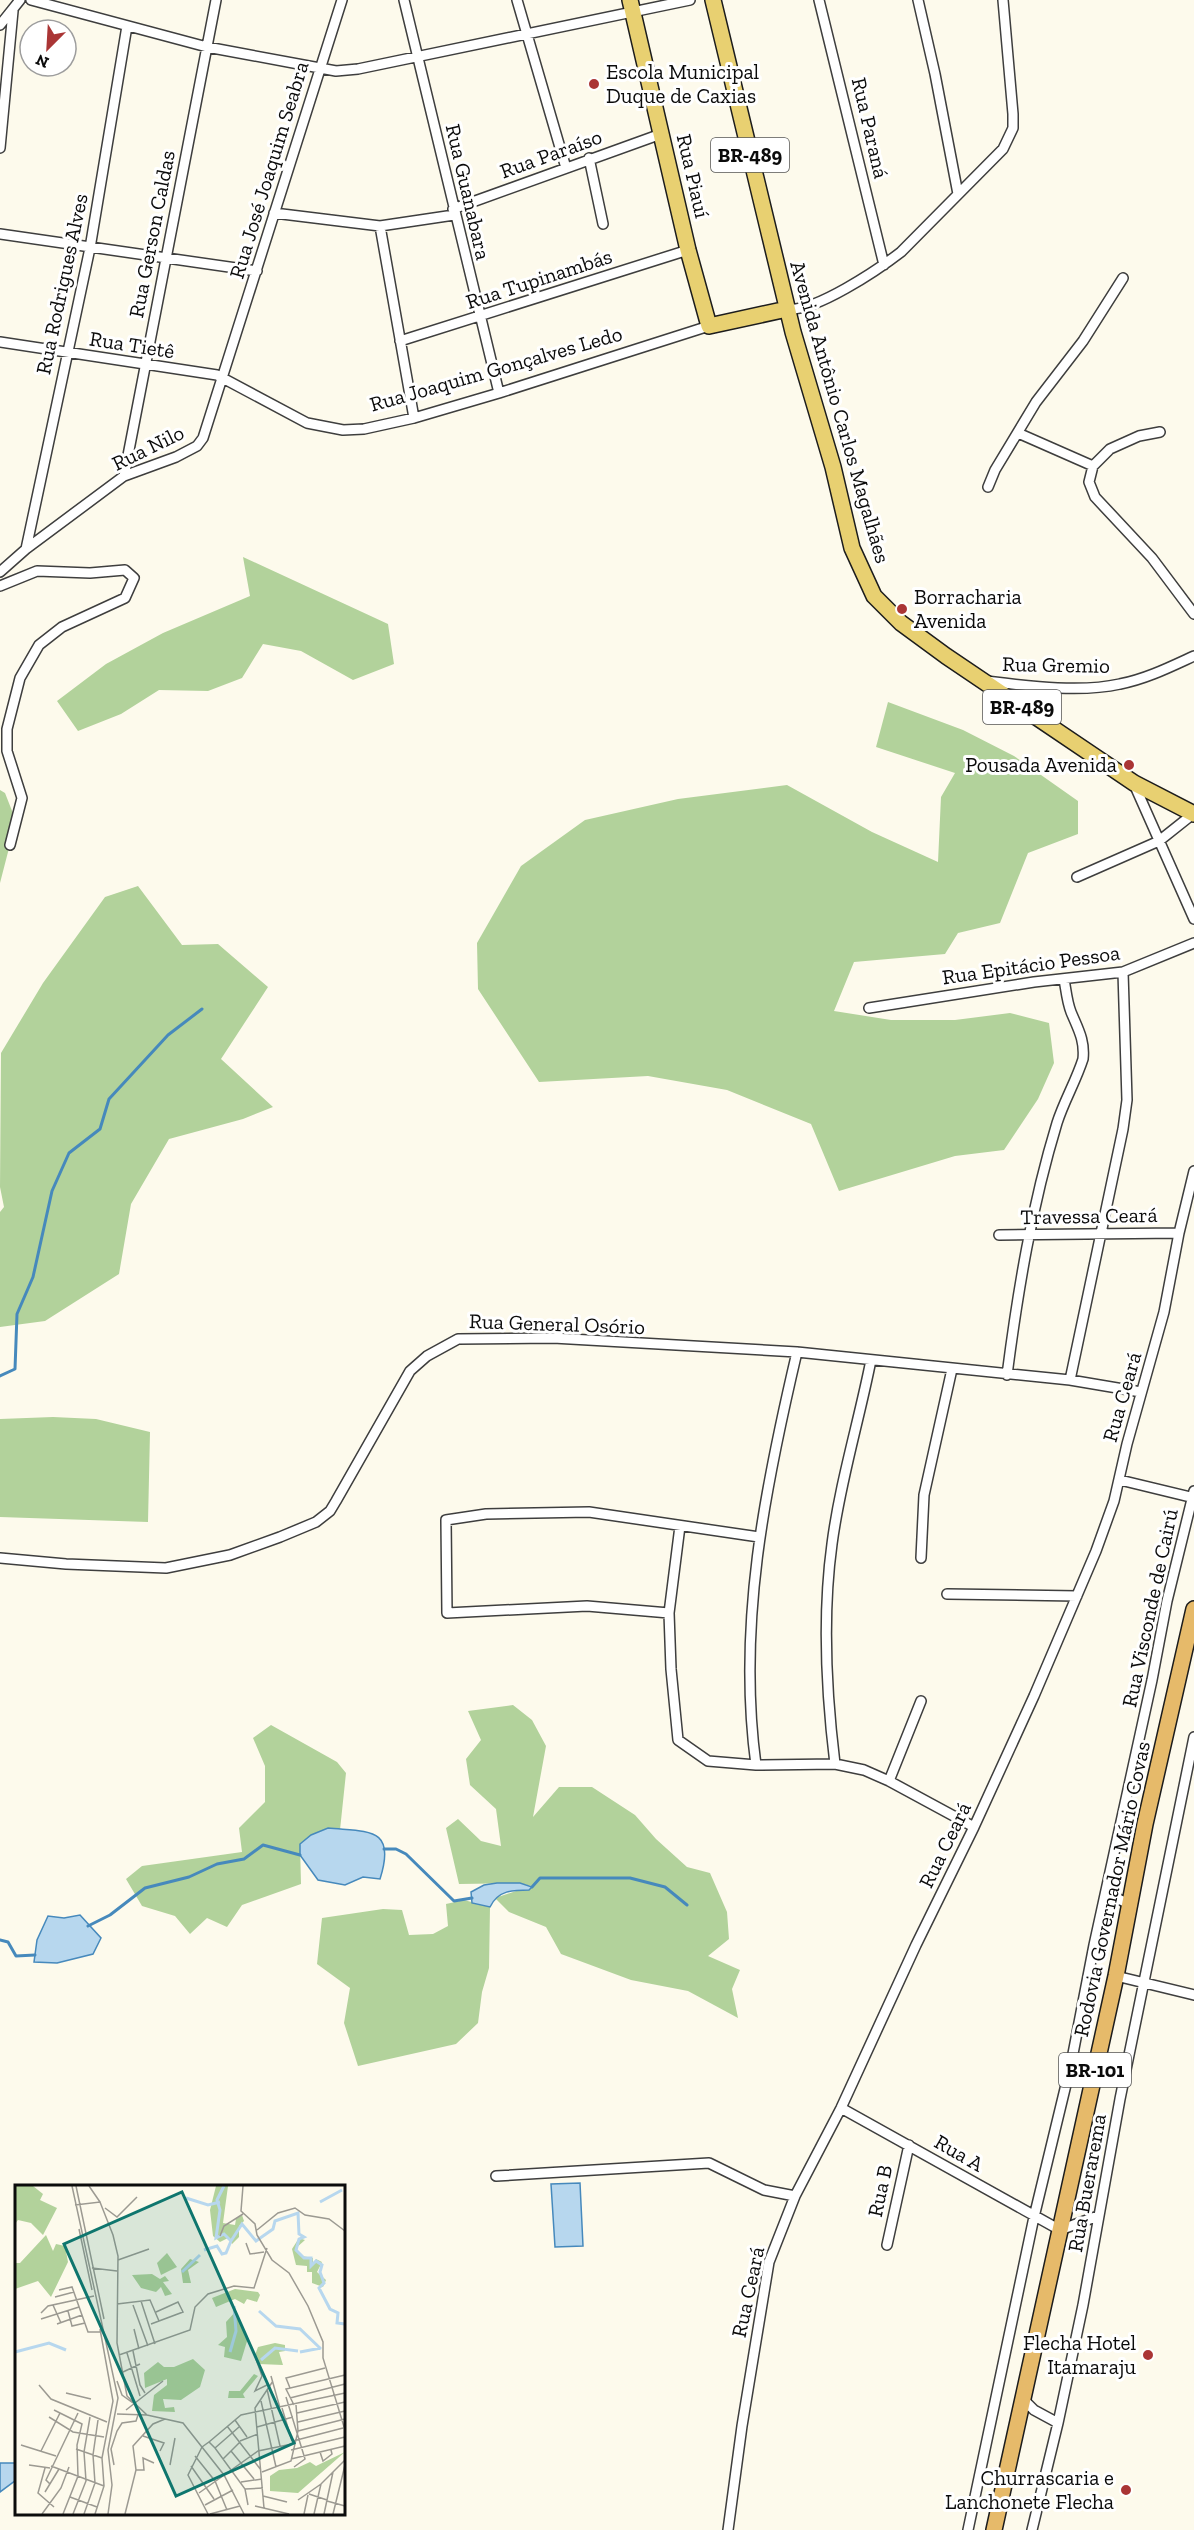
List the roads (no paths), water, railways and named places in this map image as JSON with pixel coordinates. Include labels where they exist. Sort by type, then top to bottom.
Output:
[{"type":"highway","name":"Rodovia Governador Mário Covas","points":[[994,2530],[1194,1609]]},
{"type":"main road","name":"Avenida Antônio Carlos Magalhães","points":[[713,0],[788,309],[833,467],[852,548],[874,596],[901,623],[983,681],[1134,783],[1193,814]]},
{"type":"main road","name":"Rua Piauí","points":[[631,6],[688,250],[709,326]]},
{"type":"main road","name":"Rua Joaquim Gonçalves Ledo","points":[[709,326],[788,309]]},
{"type":"street","points":[[1,22],[13,11],[20,0]]},
{"type":"street","points":[[31,0],[207,46],[336,71],[358,69],[527,33],[631,6],[690,0]]},
{"type":"street","name":"Rua Gerson Caldas","points":[[124,476],[216,0]]},
{"type":"street","name":"Rua José Joaquim Seabra","points":[[224,378],[318,69],[342,0]]},
{"type":"street","name":"Rua Guanabara","points":[[404,0],[499,393]]},
{"type":"street","points":[[517,0],[566,168]]},
{"type":"street","name":"Rua Paraná","points":[[819,0],[884,265]]},
{"type":"street","points":[[918,0],[935,74],[957,194]]},
{"type":"street","points":[[788,309],[810,307],[884,265],[901,252],[1003,149],[1013,128],[1003,0]]},
{"type":"street","points":[[0,148],[13,11]]},
{"type":"street","name":"Rua Rodrigues Alves","points":[[26,549],[90,248],[128,26]]},
{"type":"street","name":"Rua Paraíso","points":[[274,213],[380,226],[454,212],[589,158],[661,134]]},
{"type":"street","points":[[589,158],[603,224]]},
{"type":"street","points":[[380,226],[414,418]]},
{"type":"street","points":[[0,234],[257,272]]},
{"type":"street","name":"Rua Tupinambás","points":[[400,341],[480,318],[688,250]]},
{"type":"street","points":[[988,487],[995,470],[1053,377],[1083,341],[1123,278]]},
{"type":"street","name":"Rua Joaquim Gonçalves Ledo","points":[[224,378],[291,417],[324,427],[364,429],[414,418],[499,393],[709,326]]},
{"type":"street","name":"Rua Tietê","points":[[0,342],[144,366],[217,375],[224,378]]},
{"type":"street","name":"Rua Nilo","points":[[0,572],[26,549],[124,476],[176,457],[197,446],[203,438],[224,378]]},
{"type":"street","points":[[1160,432],[1139,436],[1104,454],[1093,466],[1089,482],[1095,497],[1152,558],[1194,614]]},
{"type":"street","points":[[1018,433],[1093,466]]},
{"type":"street","points":[[0,586],[37,571],[90,573],[125,570],[134,578],[125,597],[62,627],[39,645],[20,678],[7,729],[6,751],[22,798],[10,845]]},
{"type":"street","name":"Rua Gremio","points":[[983,681],[1101,687],[1144,678],[1194,656]]},
{"type":"street","points":[[1134,783],[1194,919]]},
{"type":"street","points":[[1077,877],[1159,841],[1193,814]]},
{"type":"street","name":"Rua Epitácio Pessoa","points":[[869,1008],[1123,972],[1194,943]]},
{"type":"street","points":[[1070,1380],[1123,1129],[1127,1100],[1123,972]]},
{"type":"street","points":[[1007,1374],[1028,1235],[1057,1122],[1083,1059],[1081,1033],[1069,1005],[1064,979]]},
{"type":"street","name":"Rua Ceará","points":[[728,2530],[742,2426],[769,2262],[795,2196],[841,2108],[916,1945],[974,1827],[1096,1551],[1114,1502],[1141,1392],[1164,1312],[1194,1171]]},
{"type":"street","name":"Travessa Ceará","points":[[999,1235],[1179,1233]]},
{"type":"street","name":"Rua General Osório","points":[[0,1558],[66,1564],[166,1568],[230,1556],[316,1522],[330,1511],[410,1371],[435,1350],[458,1339],[553,1338],[797,1352],[1070,1380],[1141,1392]]},
{"type":"street","points":[[756,1766],[751,1730],[752,1601],[759,1537],[774,1450],[797,1352]]},
{"type":"street","points":[[835,1764],[827,1693],[828,1582],[839,1502],[859,1424],[871,1359]]},
{"type":"street","points":[[921,1558],[924,1495],[952,1369]]},
{"type":"street","points":[[1120,1480],[1194,1496]]},
{"type":"street","name":"Rua Visconde de Cairú","points":[[968,2530],[1034,2217],[1071,2064],[1167,1601],[1194,1496]]},
{"type":"street","points":[[669,1613],[587,1606],[447,1613],[446,1520],[486,1514],[589,1512],[759,1537]]},
{"type":"street","points":[[680,1526],[669,1613],[671,1669],[678,1740],[708,1761],[756,1766],[835,1764],[864,1770],[890,1781],[974,1827]]},
{"type":"street","points":[[947,1594],[1077,1596]]},
{"type":"street","points":[[890,1781],[921,1701]]},
{"type":"street","name":"Rua Buerarema","points":[[1032,2530],[1059,2423],[1194,1737]]},
{"type":"street","points":[[1106,1893],[1129,1904]]},
{"type":"street","points":[[1116,1976],[1194,1995]]},
{"type":"street","name":"Rua A","points":[[841,2108],[1034,2217],[1060,2229]]},
{"type":"street","name":"Rua B","points":[[887,2245],[909,2145]]},
{"type":"street","points":[[496,2176],[709,2163],[764,2190],[795,2196]]},
{"type":"street","points":[[1060,2229],[1098,2216]]},
{"type":"street","points":[[1023,2399],[1034,2410],[1059,2423]]},
{"type":"water","points":[[328,1828],[355,1830],[375,1835],[385,1849],[380,1879],[363,1877],[345,1885],[318,1880],[300,1855],[300,1844],[311,1835]]},
{"type":"water","points":[[520,1883],[532,1887],[529,1890],[502,1894],[493,1901],[490,1907],[472,1903],[471,1892],[484,1885]]},
{"type":"water","points":[[80,1915],[101,1938],[93,1954],[57,1963],[34,1962],[37,1940],[48,1916],[64,1918]]},
{"type":"water","points":[[580,2183],[583,2246],[555,2247],[551,2184]]},
{"type":"water","points":[[0,2463],[15,2463],[15,2481],[0,2492]]},
{"type":"waterway","points":[[0,1376],[15,1369],[17,1314],[33,1277],[52,1191],[69,1153],[100,1129],[109,1099],[168,1035],[202,1009]]},
{"type":"waterway","points":[[88,1926],[110,1915],[145,1888],[189,1877],[217,1864],[244,1859],[263,1845],[300,1855]]},
{"type":"waterway","points":[[384,1849],[396,1849],[406,1854],[454,1901],[472,1898]]},
{"type":"waterway","points":[[532,1887],[540,1878],[630,1878],[665,1887],[687,1905]]},
{"type":"waterway","points":[[0,1940],[8,1942],[16,1956],[35,1955]]},
{"type":"place","name":"Escola Municipal Duque de Caxias","points":[[594,84]]},
{"type":"place","name":"Borracharia Avenida","points":[[902,609]]},
{"type":"place","name":"Pousada Avenida","points":[[1129,765]]},
{"type":"place","name":"Flecha Hotel Itamaraju","points":[[1148,2355]]},
{"type":"place","name":"Churrascaria e Lanchonete Flecha","points":[[1126,2490]]}]
